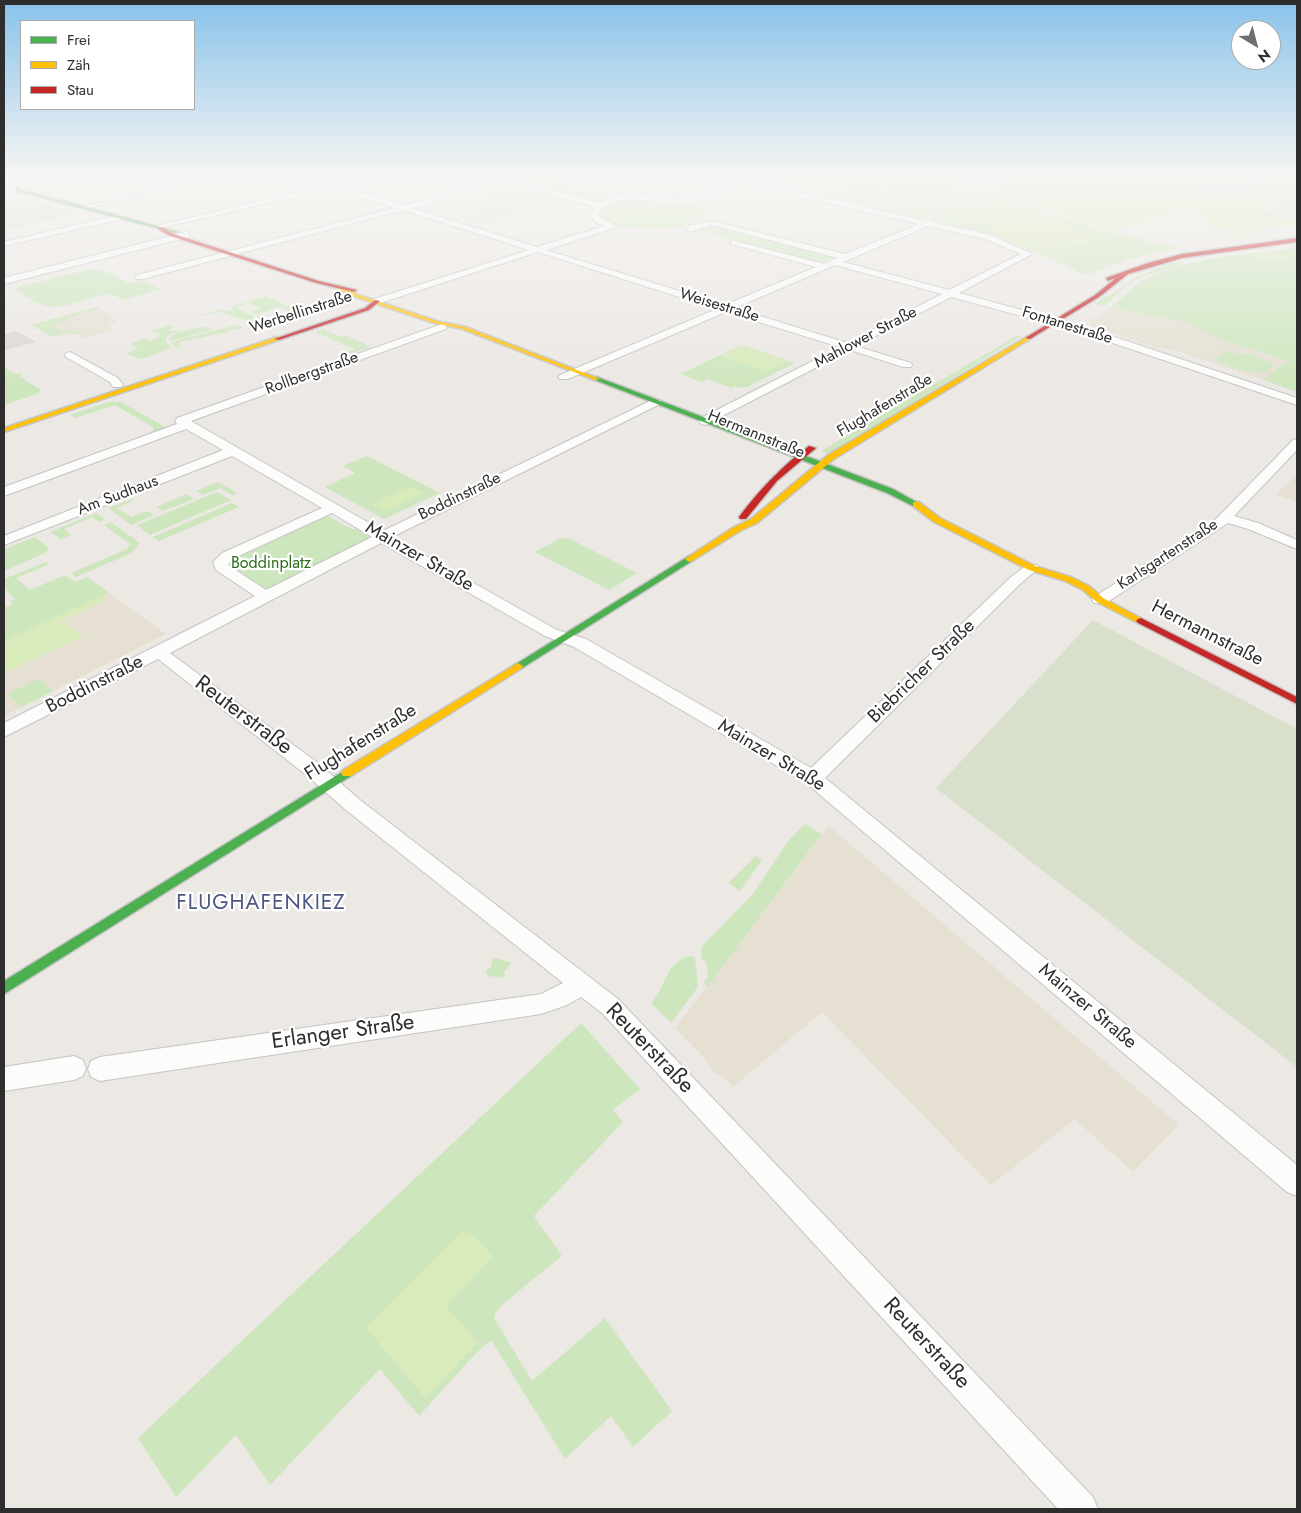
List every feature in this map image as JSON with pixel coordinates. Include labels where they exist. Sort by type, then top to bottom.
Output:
[{"type":"main road","name":"Hermannstraße","points":[[213,247],[338,288],[361,298],[377,301],[564,377],[705,421],[890,491],[917,505],[937,520],[1032,568],[1061,589]]},
{"type":"main road","points":[[1080,293],[1099,282],[1150,264],[1196,253],[1246,247]]},
{"type":"main road","name":"Flughafenstraße","points":[[4,988],[737,528],[754,521],[816,476],[823,465],[832,457],[1097,296],[1126,273]]},
{"type":"main road","name":"Werbellinstraße","points":[[4,422],[120,387],[320,321],[355,306],[377,301]]},
{"type":"main road","points":[[1032,336],[1017,329],[1050,310]]},
{"type":"main road","name":"Hermannstraße","points":[[439,325],[459,326],[577,371],[650,405],[816,476]]},
{"type":"main road","name":"Werbellinstraße","points":[[4,430],[120,387]]},
{"type":"main road","name":"Flughafenstraße","points":[[737,528],[737,525],[760,493],[787,464],[822,442]]},
{"type":"main road","name":"Hermannstraße","points":[[895,507],[916,516],[937,520]]},
{"type":"main road","name":"Hermannstraße","points":[[1032,568],[1068,579],[1086,588],[1100,600],[1297,701]]},
{"type":"main road","name":"Hermannstraße","points":[[1074,595],[1100,600]]},
{"type":"street","points":[[7,280],[140,247]]},
{"type":"street","points":[[140,277],[255,247]]},
{"type":"street","name":"Weisestraße","points":[[530,247],[907,366]]},
{"type":"street","points":[[377,301],[546,247]]},
{"type":"street","points":[[752,247],[822,266]]},
{"type":"street","points":[[804,247],[845,257]]},
{"type":"street","points":[[564,377],[870,247]]},
{"type":"street","name":"Mahlower Straße","points":[[705,421],[1028,254],[1011,247]]},
{"type":"street","name":"Fontanestraße","points":[[834,262],[1057,321],[1297,402]]},
{"type":"street","name":"Rollbergstraße","points":[[4,492],[439,325]]},
{"type":"street","points":[[70,355],[114,380],[120,387]]},
{"type":"street","name":"Boddinstraße","points":[[4,731],[382,537],[650,405]]},
{"type":"street","name":"Mainzer Straße","points":[[184,423],[551,633],[580,643],[812,778],[1297,1182]]},
{"type":"street","name":"Karlsgartenstraße","points":[[1100,600],[1225,518],[1297,443]]},
{"type":"street","name":"Am Sudhaus","points":[[4,541],[233,451]]},
{"type":"street","points":[[266,597],[222,567],[220,562],[227,556],[333,508]]},
{"type":"street","points":[[1225,518],[1253,526],[1297,545]]},
{"type":"street","name":"Biebricher Straße","points":[[812,778],[1016,580],[1032,568]]},
{"type":"street","name":"Reuterstraße","points":[[159,652],[312,769],[353,805],[610,1006],[1080,1509]]},
{"type":"street","name":"Erlanger Straße","points":[[100,1069],[541,1004],[559,998],[582,984]]},
{"type":"street","points":[[4,1079],[74,1068]]},
{"type":"shaded area","points":[[1111,307],[1156,317],[1181,320],[1221,340],[1288,362],[1263,380],[1171,349],[1156,348],[1092,326],[1090,321]]},
{"type":"shaded area","points":[[96,308],[114,317],[112,319],[117,322],[108,325],[116,330],[84,338],[73,333],[53,337],[31,325]]},
{"type":"shaded area","points":[[16,331],[36,342],[4,349],[4,334]]},
{"type":"shaded area","points":[[1297,475],[1297,502],[1276,494],[1281,489]]},
{"type":"shaded area","points":[[87,577],[166,634],[4,716],[4,613]]},
{"type":"shaded area","points":[[829,826],[1179,1125],[1133,1172],[1075,1119],[991,1185],[822,1012],[733,1087],[719,1073],[717,1075],[705,1061],[706,1059],[675,1028]]},
{"type":"green space","points":[[756,247],[797,247],[834,257],[815,263]]},
{"type":"green space","points":[[1022,247],[1182,247],[1129,259],[1086,275]]},
{"type":"green space","points":[[1029,247],[1068,247],[1041,252]]},
{"type":"green space","points":[[1297,248],[1297,392],[1263,380],[1287,361],[1221,340],[1181,320],[1156,317],[1111,307],[1144,280],[1178,266],[1198,261]]},
{"type":"green space","points":[[1276,252],[1292,258],[1262,262],[1246,255]]},
{"type":"green space","points":[[1174,262],[1181,264],[1139,278],[1126,286],[1104,306],[1096,304],[1102,297],[1107,297],[1138,276]]},
{"type":"green space","points":[[89,269],[115,274],[112,275],[128,283],[142,280],[161,289],[124,300],[108,293],[54,307],[31,302],[34,300],[23,297],[26,296],[15,290],[19,287]]},
{"type":"green space","points":[[266,296],[286,305],[259,314],[249,312],[260,308],[249,303],[252,301],[236,307],[254,317],[257,316],[271,322],[260,325],[221,312],[196,317],[223,309],[227,311],[234,309],[231,307]]},
{"type":"green space","points":[[103,305],[97,308],[99,309],[71,317],[53,327],[59,330],[82,334],[69,333],[53,337],[31,325]]},
{"type":"green space","points":[[291,305],[293,307],[300,307],[291,312],[283,308],[259,316]]},
{"type":"green space","points":[[170,325],[175,328],[168,330],[180,331],[166,338],[166,342],[171,347],[169,349],[142,359],[126,354],[137,348],[130,344],[145,338],[150,341],[162,335],[150,331]]},
{"type":"green space","points":[[237,325],[243,328],[178,343],[181,346],[177,348],[171,343],[181,339]]},
{"type":"green space","points":[[204,326],[216,329],[169,341],[169,338],[178,332]]},
{"type":"green space","points":[[323,329],[341,337],[345,335],[371,347],[342,357],[339,355],[355,349],[315,332]]},
{"type":"green space","points":[[1016,336],[1022,336],[829,454],[821,451]]},
{"type":"green space","points":[[742,345],[795,363],[747,387],[740,388],[735,386],[731,388],[708,379],[702,382],[680,374]]},
{"type":"green space","points":[[742,346],[787,361],[766,372],[721,356]]},
{"type":"green space","points":[[1224,351],[1251,355],[1275,364],[1265,373],[1237,369],[1214,359]]},
{"type":"green space","points":[[4,367],[16,374],[23,374],[19,376],[41,390],[37,394],[4,405]]},
{"type":"green space","points":[[108,402],[121,402],[167,428],[151,435],[149,434],[153,427],[115,405],[75,418],[70,415]]},
{"type":"green space","points":[[367,456],[440,493],[384,519],[325,487],[355,473],[343,466]]},
{"type":"green space","points":[[218,482],[237,493],[232,495],[220,488],[203,495],[196,491]]},
{"type":"green space","points":[[411,486],[424,493],[385,511],[372,504]]},
{"type":"green space","points":[[217,492],[231,500],[150,535],[137,525]]},
{"type":"green space","points":[[187,494],[194,499],[163,511],[156,507]]},
{"type":"green space","points":[[133,499],[135,500],[117,508],[131,517],[147,511],[154,515],[131,525],[108,508]]},
{"type":"green space","points":[[232,503],[239,507],[159,541],[153,537]]},
{"type":"green space","points":[[96,513],[105,519],[99,522],[92,517],[64,529],[71,535],[61,539],[50,532]]},
{"type":"green space","name":"Boddinplatz","points":[[327,516],[352,529],[359,528],[369,535],[369,538],[269,589],[264,588],[228,564],[229,561]]},
{"type":"green space","points":[[111,522],[140,543],[132,553],[76,577],[71,573],[127,549],[130,544],[104,525]]},
{"type":"green space","points":[[35,537],[48,547],[47,552],[4,571],[4,549]]},
{"type":"green space","points":[[561,538],[568,538],[637,573],[609,590],[535,552]]},
{"type":"green space","points":[[46,562],[49,564],[16,578],[30,590],[65,575],[75,582],[87,577],[109,593],[4,641],[4,608],[13,604],[10,601],[15,599],[4,588],[4,579]]},
{"type":"green space","points":[[102,596],[107,599],[4,648],[4,641]]},
{"type":"green space","points":[[1093,620],[1297,729],[1297,1067],[936,788]]},
{"type":"green space","points":[[63,621],[83,636],[4,673],[4,648]]},
{"type":"green space","points":[[39,679],[53,691],[22,707],[7,694]]},
{"type":"green space","points":[[805,824],[822,834],[707,987],[704,980],[708,979],[706,961],[702,960],[701,950],[703,945],[752,895],[788,841]]},
{"type":"green space","points":[[756,856],[762,860],[740,891],[728,883]]},
{"type":"green space","points":[[688,956],[695,957],[698,987],[671,1023],[651,1003],[674,965]]},
{"type":"green space","points":[[493,957],[511,963],[504,972],[503,978],[489,976],[486,973],[487,969],[491,968]]},
{"type":"green space","points":[[581,1023],[640,1089],[613,1110],[623,1122],[534,1216],[562,1256],[503,1304],[494,1318],[532,1381],[605,1318],[672,1411],[633,1447],[611,1416],[565,1459],[491,1340],[476,1353],[419,1416],[380,1369],[270,1485],[236,1435],[176,1497],[138,1438]]},
{"type":"green space","points":[[463,1232],[476,1238],[493,1257],[446,1306],[478,1342],[426,1399],[366,1328]]},
{"type":"traffic: fast","points":[[597,379],[890,491],[916,504]]},
{"type":"traffic: fast","points":[[518,666],[689,559]]},
{"type":"traffic: fast","points":[[4,988],[347,773]]},
{"type":"traffic: slow","points":[[338,287],[357,296],[436,322],[464,328],[597,379]]},
{"type":"traffic: slow","points":[[689,559],[737,529],[754,521],[831,457],[1028,338]]},
{"type":"traffic: slow","points":[[4,430],[277,339]]},
{"type":"traffic: slow","points":[[916,504],[937,520],[1032,568],[1068,579],[1086,588],[1100,600],[1141,621]]},
{"type":"traffic: slow","points":[[347,773],[518,666]]},
{"type":"traffic: jam","points":[[208,247],[318,282],[354,290]]},
{"type":"traffic: jam","points":[[1108,279],[1150,264],[1182,256],[1250,247]]},
{"type":"traffic: jam","points":[[1028,338],[1097,296],[1126,273]]},
{"type":"traffic: jam","points":[[277,339],[367,309],[377,301]]},
{"type":"traffic: jam","points":[[743,517],[774,480],[812,448]]},
{"type":"traffic: jam","points":[[1141,621],[1297,701]]},
{"type":"district","name":"FLUGHAFENKIEZ","points":[[261,904]]}]
